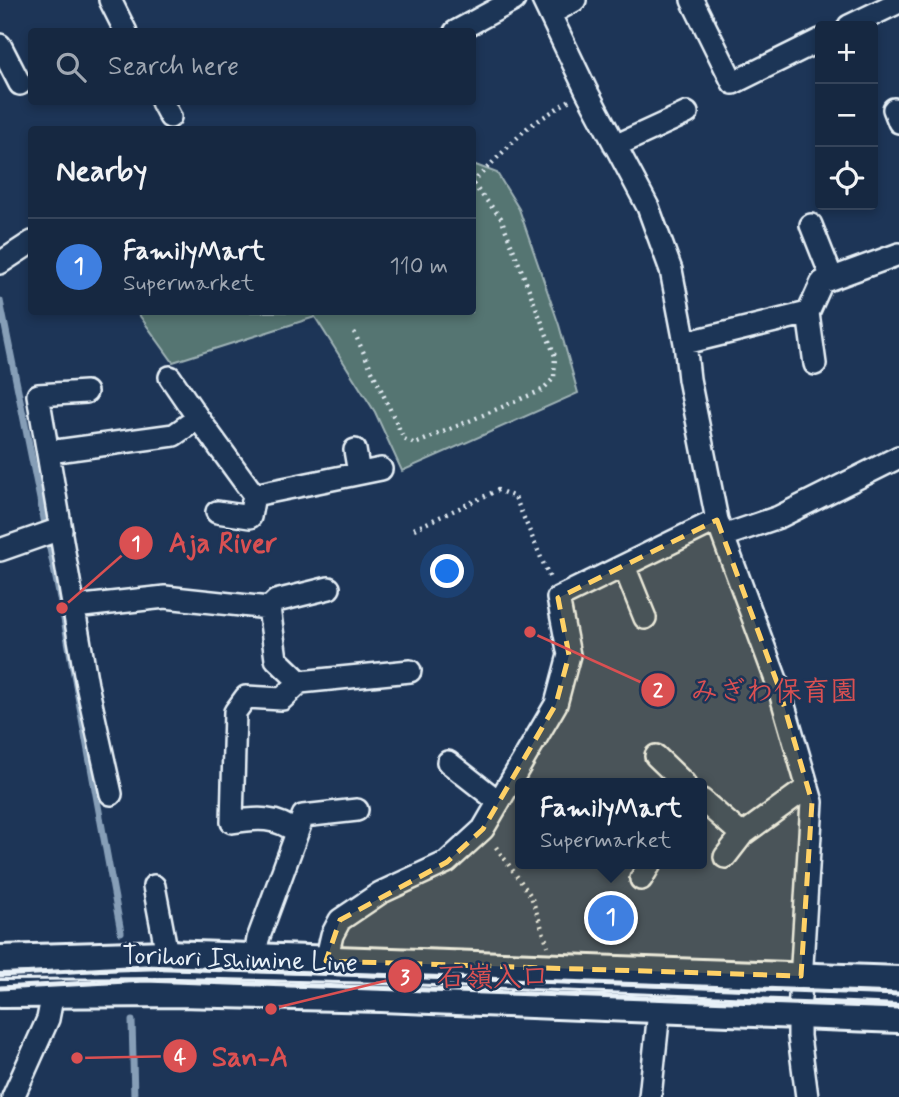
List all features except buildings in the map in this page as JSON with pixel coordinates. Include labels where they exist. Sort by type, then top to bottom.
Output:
[{"type":"street","points":[[110,0],[124,28]]},
{"type":"street","points":[[462,28],[514,0]]},
{"type":"street","points":[[575,0],[547,7],[586,90],[648,207],[671,270],[689,379],[720,528],[778,685],[812,802],[799,1013],[800,1048],[807,1097]]},
{"type":"street","points":[[692,0],[733,83],[815,42]]},
{"type":"street","points":[[859,21],[899,2]]},
{"type":"street","points":[[0,45],[20,84]]},
{"type":"street","points":[[615,146],[687,113]]},
{"type":"street","points":[[811,225],[832,278]]},
{"type":"street","points":[[4,261],[28,245]]},
{"type":"street","points":[[815,364],[808,313],[822,282],[899,254]]},
{"type":"street","points":[[685,343],[808,313]]},
{"type":"street","points":[[170,377],[254,495],[250,517],[217,512]]},
{"type":"street","points":[[86,391],[38,395],[74,607],[74,666],[111,794]]},
{"type":"street","points":[[49,453],[174,435],[198,418]]},
{"type":"street","points":[[355,450],[359,473]]},
{"type":"street","points":[[326,961],[332,935],[340,920],[380,893],[447,862],[483,829],[556,704],[569,655],[558,598],[624,566],[720,528],[779,517],[899,457]]},
{"type":"street","points":[[254,495],[381,469]]},
{"type":"street","points":[[0,550],[32,537],[61,530]]},
{"type":"street","points":[[624,566],[645,618]]},
{"type":"street","points":[[269,608],[276,601],[329,588]]},
{"type":"street","points":[[74,607],[165,597],[269,608]]},
{"type":"street","points":[[269,608],[276,659],[300,682]]},
{"type":"street","points":[[297,833],[288,825],[262,817],[232,822],[235,712],[246,697],[282,699],[300,682],[411,671]]},
{"type":"street","points":[[656,756],[679,778]]},
{"type":"street","points":[[448,762],[499,802]]},
{"type":"street","points":[[725,857],[742,835],[808,787]]},
{"type":"street","points":[[707,804],[742,835]]},
{"type":"street","points":[[255,957],[258,939],[303,816],[357,810]]},
{"type":"street","points":[[155,886],[167,954]]},
{"type":"street","name":"Torihori Ishimine Line","points":[[0,959],[167,954],[899,980]]},
{"type":"street","points":[[13,1097],[48,1019],[53,993]]},
{"type":"street","name":"Torihori Ishimine Line","points":[[0,994],[178,993],[381,998],[899,1019]]},
{"type":"street","points":[[650,1097],[659,1011]]},
{"type":"path","points":[[476,179],[528,127],[586,90]]},
{"type":"path","points":[[354,332],[404,439],[415,444],[542,390],[554,378],[555,356],[501,218],[476,188]]},
{"type":"path","points":[[414,529],[498,491],[515,497],[558,598]]},
{"type":"path","points":[[483,829],[531,896],[548,943],[550,968]]},
{"type":"highlighted area","points":[[717,520],[778,685],[812,802],[801,976],[326,961],[340,920],[447,862],[483,829],[556,704],[569,655],[558,598]]},
{"type":"green space","points":[[476,165],[497,173],[519,209],[559,325],[578,393],[402,471],[375,412],[315,317],[173,362],[139,315],[476,315]]},
{"type":"waterway","points":[[0,301],[62,608],[121,932]]},
{"type":"waterway","points":[[132,1021],[134,1097]]},
{"type":"railway","points":[[0,975],[145,967],[899,994]]},
{"type":"railway","points":[[0,988],[145,980],[899,1007]]},
{"type":"place","name":"Aja River","points":[[62,608]]},
{"type":"place","name":"みぎわ保育園","points":[[530,632]]},
{"type":"place","name":"FamilyMart","points":[[611,918]]},
{"type":"place","name":"石嶺入口","points":[[271,1009]]},
{"type":"place","name":"San-A","points":[[77,1058]]}]
